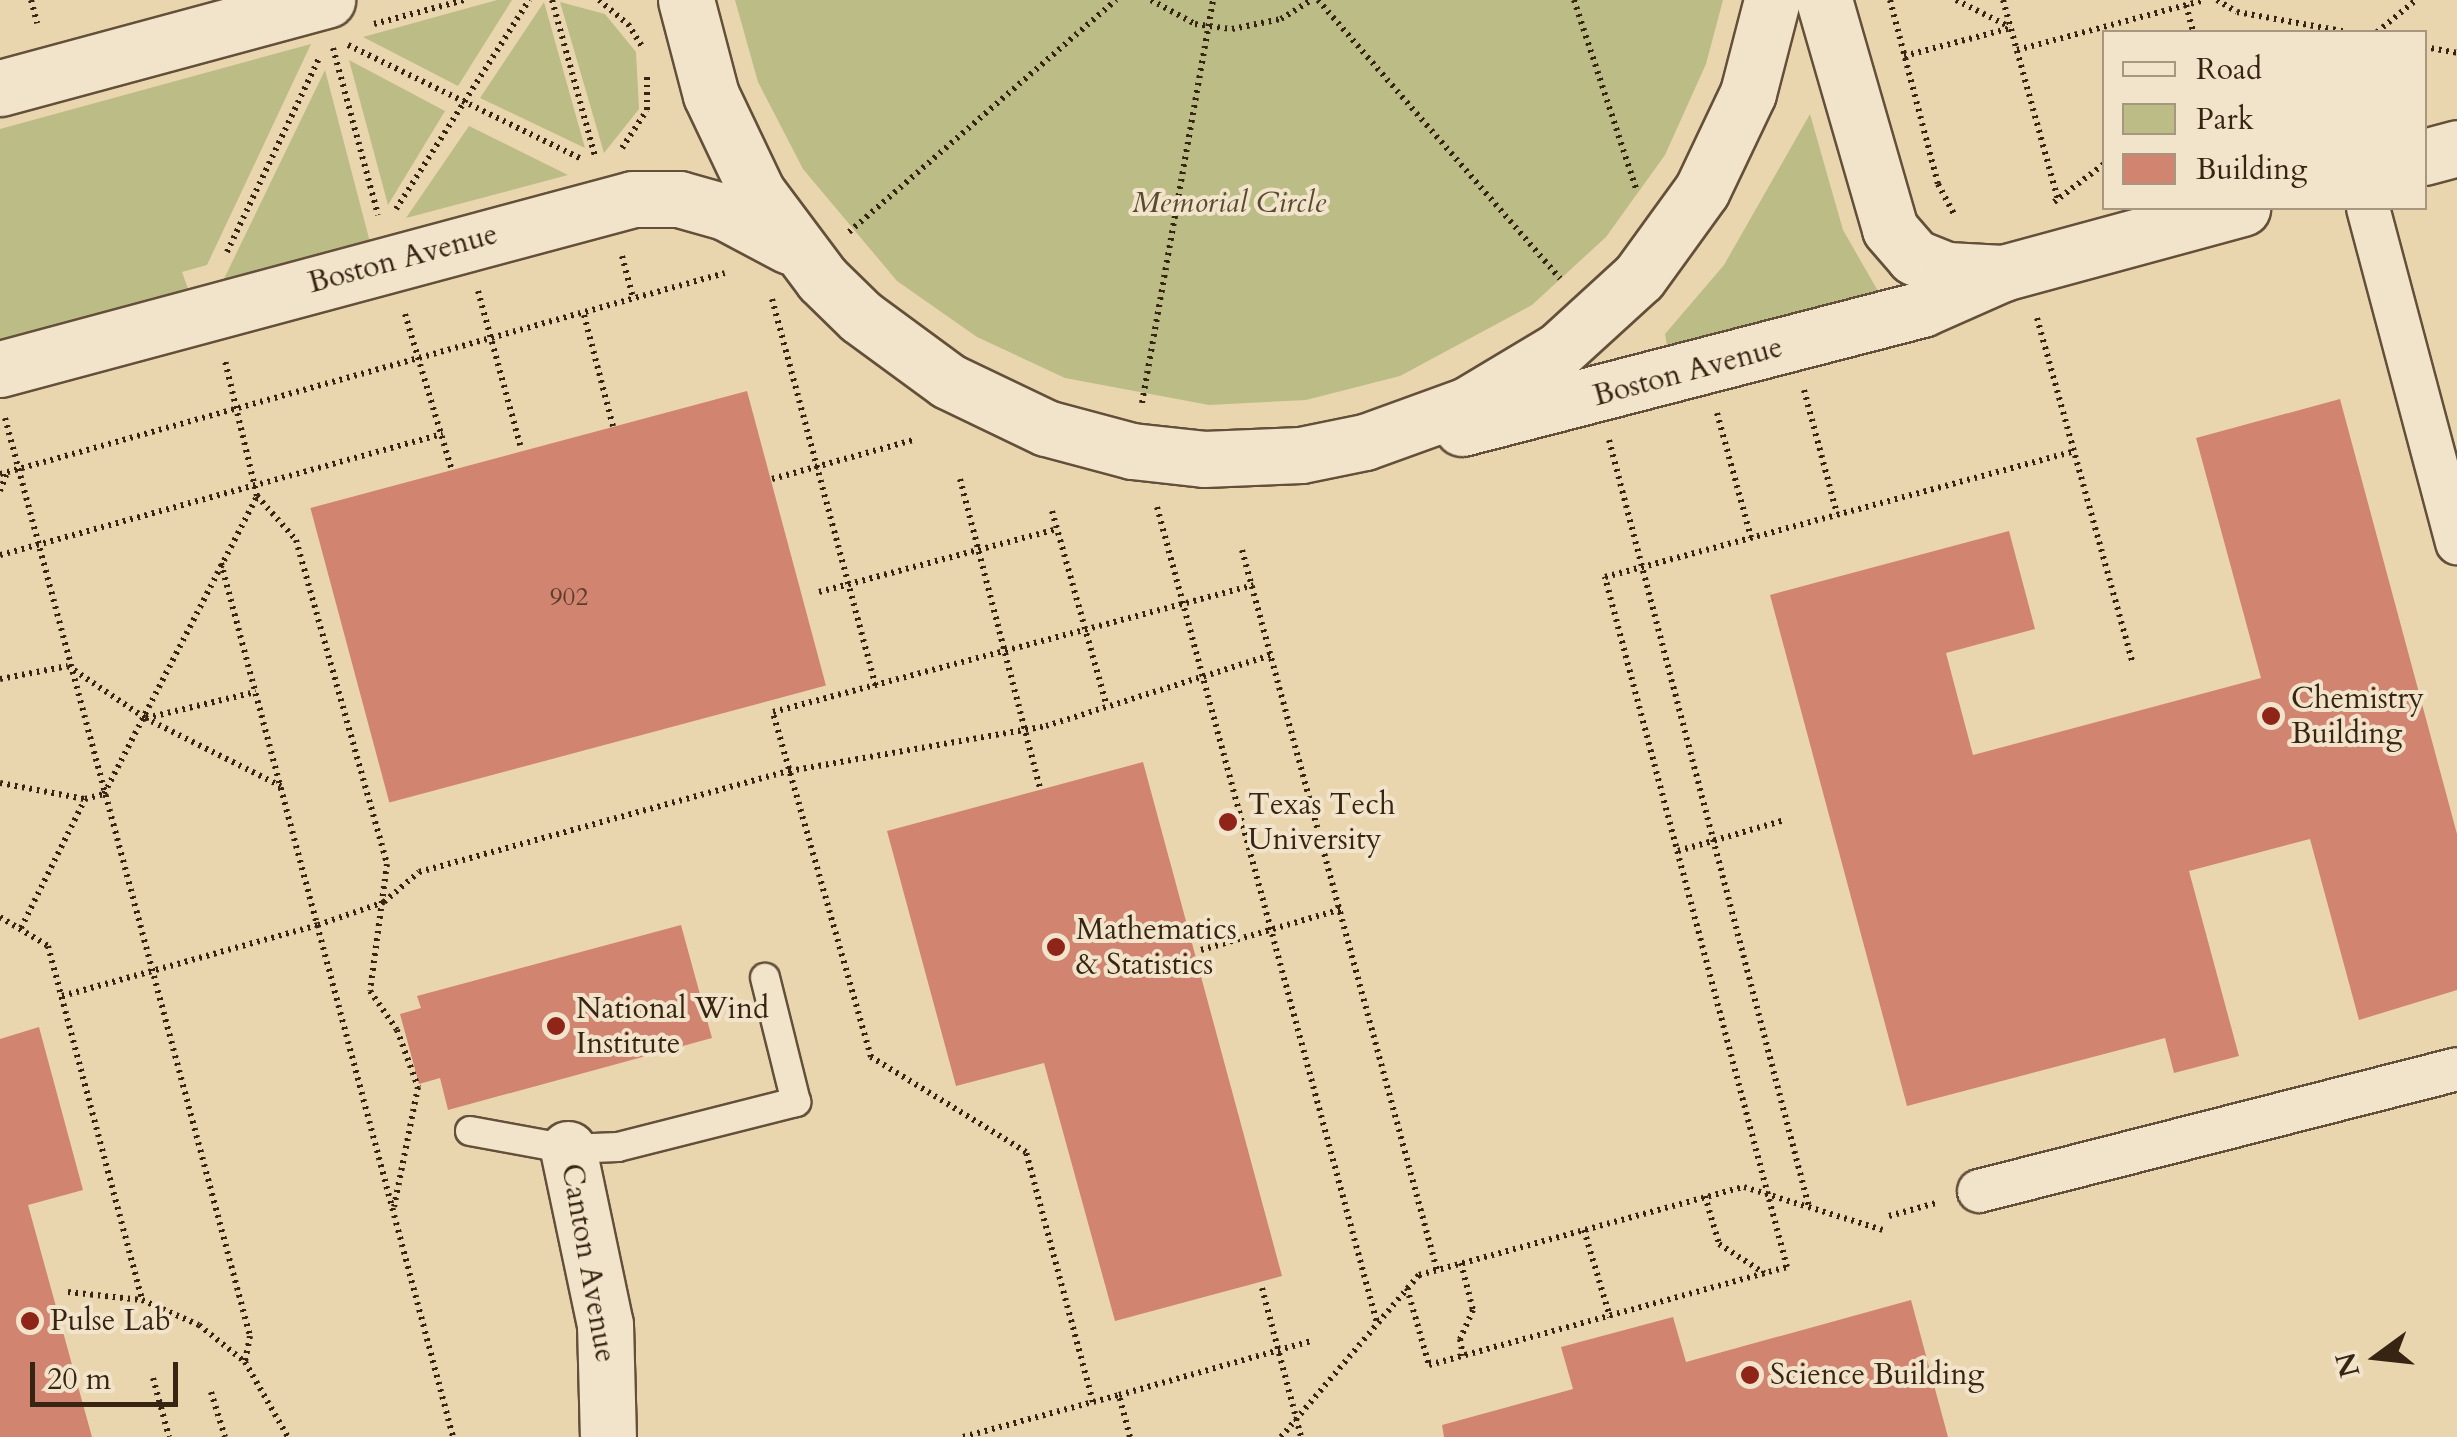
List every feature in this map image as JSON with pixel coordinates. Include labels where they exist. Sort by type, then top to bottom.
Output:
[{"type":"street","points":[[686,0],[732,145],[829,245],[903,352],[1046,428],[1132,451],[1204,458],[1301,456],[1365,442],[1467,405],[1585,328],[1639,278],[1702,190],[1748,93],[1772,0]]},
{"type":"street","name":"Boston Avenue","points":[[1824,0],[1890,229],[1914,257],[1946,270],[2013,270]]},
{"type":"street","points":[[0,88],[342,20]]},
{"type":"street","points":[[2427,156],[2457,148]]},
{"type":"street","name":"Boston Avenue","points":[[0,369],[633,200],[679,199],[829,245]]},
{"type":"street","name":"Boston Avenue","points":[[1365,442],[1498,422],[1599,396],[1922,309],[2013,270],[2235,210]]},
{"type":"street","points":[[2369,210],[2457,543]]},
{"type":"street","points":[[1979,1191],[2457,1069]]},
{"type":"street","name":"Canton Avenue","points":[[568,1148],[604,1324],[608,1437]]},
{"type":"lane","points":[[470,1132],[568,1148],[663,1139],[796,1102],[765,978]]},
{"type":"path","points":[[342,20],[464,0]]},
{"type":"path","points":[[342,20],[382,231],[529,0]]},
{"type":"path","points":[[342,20],[462,104],[599,168],[552,0]]},
{"type":"path","points":[[599,0],[628,24],[642,48],[648,82],[647,110],[614,157]]},
{"type":"path","points":[[876,686],[818,467],[768,302],[829,245],[1116,0]]},
{"type":"path","points":[[1151,0],[1208,27],[1256,27],[1315,0],[1579,299],[1585,328]]},
{"type":"path","points":[[1141,410],[1213,0]]},
{"type":"path","points":[[1574,0],[1646,205]]},
{"type":"path","points":[[1890,0],[1945,204],[1966,221]]},
{"type":"path","points":[[1956,0],[2011,28]]},
{"type":"path","points":[[2003,0],[2058,199]]},
{"type":"path","points":[[2017,50],[2205,0]]},
{"type":"path","points":[[2217,0],[2238,12],[2336,30]]},
{"type":"path","points":[[2379,30],[2416,0]]},
{"type":"path","points":[[2186,5],[2192,30]]},
{"type":"path","points":[[220,267],[342,20]]},
{"type":"path","points":[[1904,56],[2011,28]]},
{"type":"path","points":[[2427,48],[2457,53]]},
{"type":"path","points":[[2045,210],[2102,166]]},
{"type":"path","points":[[621,249],[633,298]]},
{"type":"path","points":[[2013,270],[2074,451],[2134,663]]},
{"type":"path","points":[[0,490],[4,473],[725,273]]},
{"type":"path","points":[[476,285],[520,445]]},
{"type":"path","points":[[402,304],[452,471]]},
{"type":"path","points":[[584,315],[613,426]]},
{"type":"path","points":[[226,366],[257,496],[296,540],[387,864],[370,991],[397,1030],[418,1087],[394,1208]]},
{"type":"path","points":[[1800,374],[1837,514]]},
{"type":"path","points":[[1599,396],[1638,568],[1809,1207]]},
{"type":"path","points":[[1714,398],[1751,538]]},
{"type":"path","points":[[1131,404],[1141,410],[1156,408]]},
{"type":"path","points":[[0,408],[20,469],[68,666],[250,1336],[245,1362]]},
{"type":"path","points":[[0,555],[443,434]]},
{"type":"path","points":[[772,479],[914,440]]},
{"type":"path","points":[[1407,1288],[1429,1366],[1788,1267],[1605,577],[2074,451]]},
{"type":"path","points":[[960,478],[1040,788]]},
{"type":"path","points":[[0,783],[84,799],[104,794],[257,496]]},
{"type":"path","points":[[1157,507],[1377,1323]]},
{"type":"path","points":[[1052,510],[1106,703]]},
{"type":"path","points":[[819,592],[1058,529]]},
{"type":"path","points":[[1242,550],[1274,654],[1437,1270]]},
{"type":"path","points":[[221,563],[452,1437]]},
{"type":"path","points":[[1093,1402],[1026,1152],[871,1057],[773,712],[1005,654],[1253,585]]},
{"type":"path","points":[[62,996],[318,925],[384,902],[419,872],[789,771],[1025,730],[1274,654]]},
{"type":"path","points":[[0,679],[68,666],[145,718],[282,786]]},
{"type":"path","points":[[145,718],[256,692]]},
{"type":"path","points":[[21,928],[84,799]]},
{"type":"path","points":[[1678,851],[1785,820]]},
{"type":"path","points":[[1201,950],[1342,909]]},
{"type":"path","points":[[0,916],[48,946],[142,1300]]},
{"type":"path","points":[[1281,1437],[1407,1288],[1437,1270],[1744,1187],[1883,1230]]},
{"type":"path","points":[[1705,1196],[1719,1244],[1765,1274]]},
{"type":"path","points":[[1584,1230],[1610,1317]]},
{"type":"path","points":[[1461,1263],[1473,1310],[1460,1339],[1463,1356]]},
{"type":"path","points":[[1262,1288],[1301,1437]]},
{"type":"path","points":[[68,1292],[142,1300],[199,1325],[245,1362],[288,1437]]},
{"type":"path","points":[[964,1437],[1311,1341]]},
{"type":"path","points":[[153,1378],[169,1437]]},
{"type":"path","points":[[211,1392],[225,1437]]},
{"type":"path","points":[[1119,1395],[1130,1437]]},
{"type":"green space","points":[[497,0],[512,0],[458,86],[363,37]]},
{"type":"green space","name":"Memorial Circle","points":[[735,0],[1723,0],[1706,64],[1665,155],[1606,237],[1532,305],[1400,376],[1306,400],[1209,405],[1065,378],[977,337],[897,281],[803,169],[758,82]]},
{"type":"green space","points":[[544,2],[585,148],[480,98]]},
{"type":"green space","points":[[560,2],[605,14],[636,52],[639,109],[604,153]]},
{"type":"green space","points":[[311,44],[207,265],[182,272],[191,297],[0,348],[0,129]]},
{"type":"green space","points":[[349,60],[445,111],[388,205]]},
{"type":"green space","points":[[325,70],[371,246],[221,285]]},
{"type":"green space","points":[[1810,114],[1843,230],[1878,291],[1667,346],[1665,334],[1724,265]]},
{"type":"green space","points":[[469,126],[568,175],[406,218]]},
{"type":"building","points":[[747,391],[826,686],[389,803],[310,508]]},
{"type":"building","name":"Chemistry Building","points":[[2340,399],[2457,834],[2457,990],[2359,1020],[2310,839],[2189,871],[2239,1056],[2174,1073],[2165,1038],[1907,1106],[1770,595],[2009,531],[2035,629],[1946,653],[1973,755],[2261,678],[2196,438]]},
{"type":"building","name":"Mathematics & Statistics","points":[[1143,762],[1282,1276],[1115,1321],[1044,1063],[956,1086],[887,831]]},
{"type":"building","name":"National Wind Institute","points":[[681,925],[712,1038],[448,1110],[440,1078],[419,1084],[400,1014],[421,1008],[417,996]]},
{"type":"building","name":"Pulse Lab","points":[[39,1027],[83,1190],[28,1205],[92,1437],[0,1437],[0,1039]]},
{"type":"building","name":"Science Building","points":[[1911,1300],[1948,1437],[1444,1437],[1442,1425],[1573,1389],[1561,1347],[1673,1317],[1686,1362]]},
{"type":"place","name":"Chemistry Building","points":[[2271,716]]},
{"type":"place","name":"Texas Tech University","points":[[1228,822]]},
{"type":"place","name":"Mathematics & Statistics","points":[[1056,947]]},
{"type":"place","name":"National Wind Institute","points":[[556,1026]]},
{"type":"place","name":"Pulse Lab","points":[[30,1321]]},
{"type":"place","name":"Science Building","points":[[1750,1375]]}]
